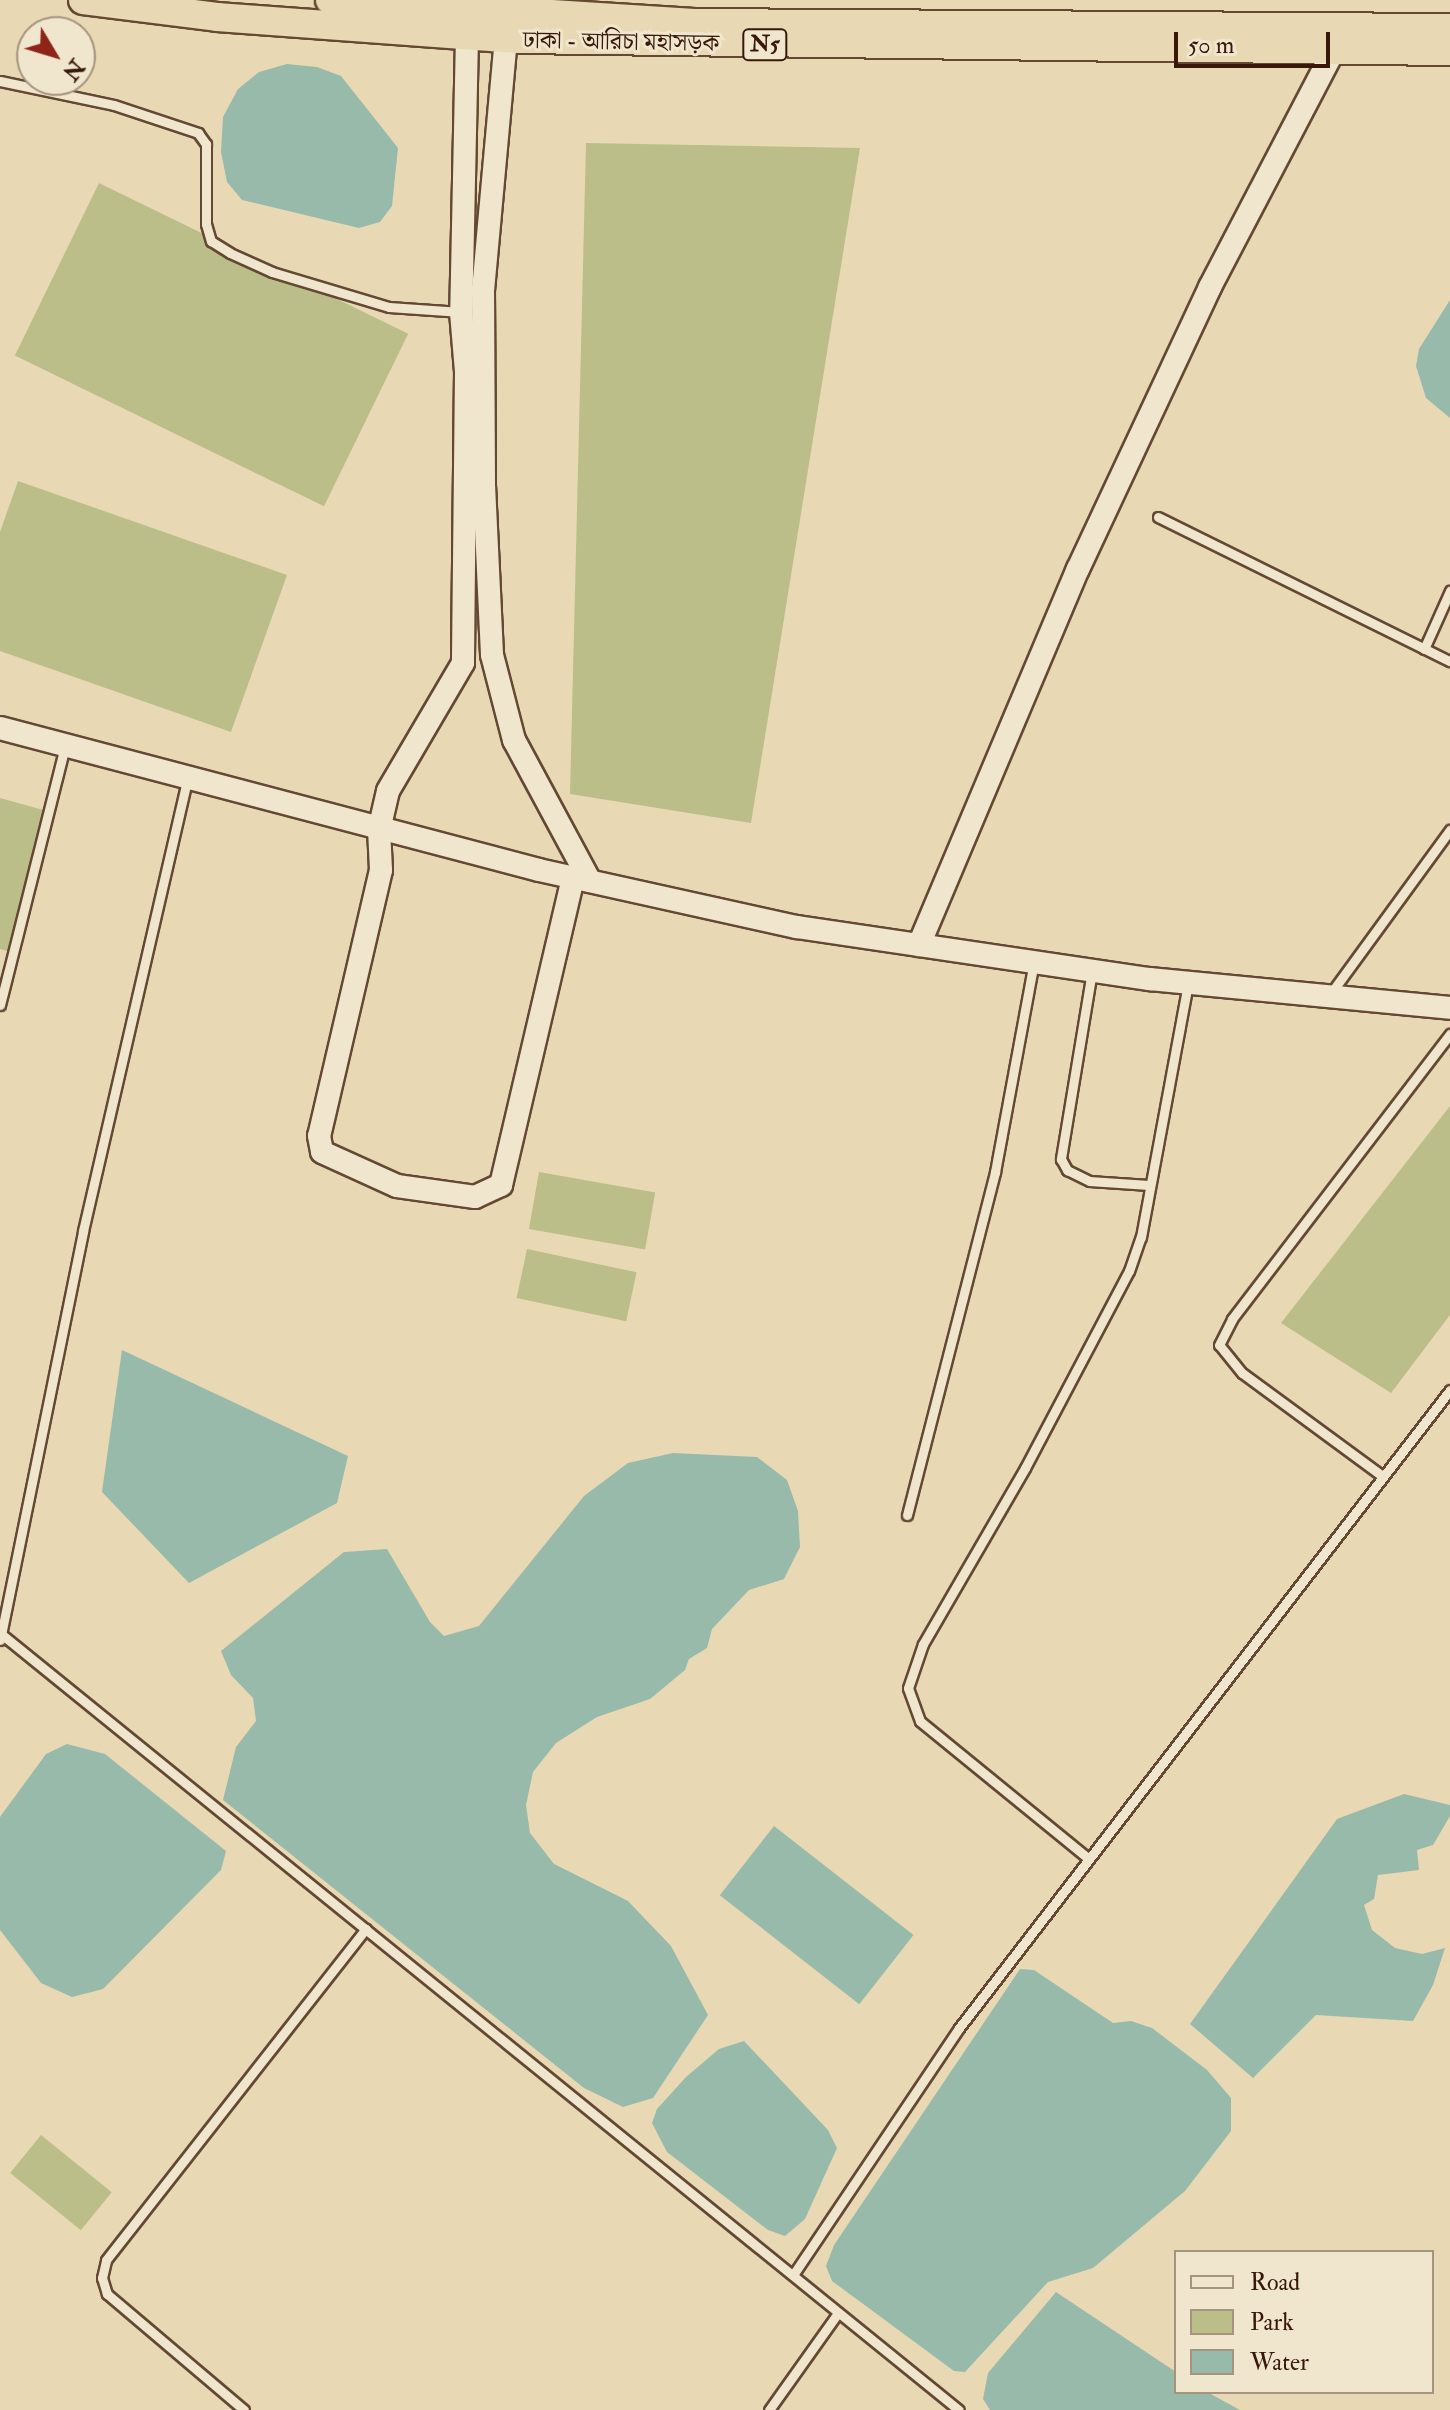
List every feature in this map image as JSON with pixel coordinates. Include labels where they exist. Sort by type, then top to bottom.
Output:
[{"type":"highway","name":"ঢাকা - আরিচা মহাসড়ক","points":[[83,0],[217,17],[506,38],[1450,51]]},
{"type":"highway","name":"N5","points":[[330,0],[692,23],[1450,28]]},
{"type":"street","points":[[467,36],[461,312],[466,372],[463,663],[388,791],[379,829],[381,870],[319,1136],[322,1152],[397,1186],[475,1197],[501,1185],[582,880],[514,740],[492,655],[483,289],[506,38]]},
{"type":"street","points":[[919,945],[1078,569],[1210,287],[1334,50]]},
{"type":"street","points":[[0,728],[187,780],[582,880],[797,927],[1188,983],[1450,1008]]},
{"type":"lane","points":[[0,81],[114,105],[198,133],[206,144],[206,224],[211,241],[230,253],[272,272],[389,307],[461,312]]},
{"type":"lane","points":[[1158,517],[1450,661]]},
{"type":"lane","points":[[1424,649],[1450,591]]},
{"type":"lane","points":[[0,1005],[65,747]]},
{"type":"lane","points":[[187,780],[83,1231],[1,1636],[959,2410]]},
{"type":"lane","points":[[1329,996],[1450,830]]},
{"type":"lane","points":[[907,1515],[995,1172],[1034,962]]},
{"type":"lane","points":[[1092,971],[1061,1159],[1067,1170],[1090,1181],[1148,1185]]},
{"type":"lane","points":[[1089,1859],[920,1721],[908,1688],[923,1644],[1025,1468],[1129,1271],[1141,1237],[1148,1185],[1188,983]]},
{"type":"lane","points":[[1381,1475],[1242,1373],[1219,1345],[1232,1319],[1450,1034]]},
{"type":"lane","points":[[793,2275],[959,2028],[1381,1475],[1450,1390]]},
{"type":"lane","points":[[244,2410],[107,2294],[102,2278],[106,2260],[366,1929]]},
{"type":"lane","points":[[769,2410],[838,2313]]},
{"type":"green space","points":[[586,143],[860,148],[751,823],[570,794]]},
{"type":"green space","points":[[99,183],[408,334],[324,506],[15,356]]},
{"type":"green space","points":[[18,481],[287,575],[231,732],[0,651],[0,532]]},
{"type":"green space","points":[[0,798],[54,813],[14,953],[0,949]]},
{"type":"green space","points":[[1450,1106],[1450,1315],[1391,1393],[1281,1323]]},
{"type":"green space","points":[[539,1172],[655,1192],[645,1250],[529,1229]]},
{"type":"green space","points":[[527,1249],[637,1272],[626,1321],[517,1298]]},
{"type":"green space","points":[[41,2135],[112,2192],[81,2230],[10,2173]]},
{"type":"water","points":[[287,64],[317,67],[341,76],[398,148],[392,206],[380,222],[359,228],[242,200],[227,182],[221,152],[223,117],[238,89],[259,72]]},
{"type":"water","points":[[1450,300],[1450,418],[1426,398],[1416,366],[1419,349]]},
{"type":"water","points":[[122,1350],[348,1456],[337,1503],[189,1583],[102,1492]]},
{"type":"water","points":[[673,1453],[757,1457],[787,1480],[798,1511],[800,1547],[784,1579],[749,1590],[712,1629],[707,1648],[689,1659],[685,1670],[650,1699],[597,1717],[556,1743],[533,1772],[526,1805],[530,1833],[554,1864],[628,1901],[671,1946],[708,2015],[653,2098],[623,2107],[584,2088],[223,1800],[236,1747],[256,1721],[253,1698],[231,1675],[221,1651],[344,1552],[387,1549],[430,1622],[444,1636],[479,1626],[584,1496],[628,1463]]},
{"type":"water","points":[[67,1744],[105,1754],[226,1851],[221,1870],[103,1989],[72,1997],[41,1983],[0,1930],[0,1817],[46,1754]]},
{"type":"water","points":[[1404,1794],[1450,1805],[1450,1816],[1433,1845],[1417,1850],[1419,1870],[1378,1875],[1374,1899],[1364,1905],[1372,1930],[1395,1948],[1422,1954],[1445,1948],[1433,1985],[1413,2021],[1316,2015],[1253,2078],[1190,2024],[1337,1819]]},
{"type":"water","points":[[774,1826],[913,1935],[859,2004],[720,1895]]},
{"type":"water","points":[[1020,1969],[1034,1970],[1113,2023],[1131,2021],[1152,2028],[1207,2070],[1231,2098],[1231,2131],[1185,2191],[1093,2268],[1048,2282],[965,2372],[954,2371],[832,2281],[826,2266],[834,2245]]},
{"type":"water","points":[[744,2041],[828,2130],[837,2148],[805,2219],[785,2236],[768,2230],[667,2152],[652,2123],[657,2109],[686,2077],[719,2049]]},
{"type":"water","points":[[1056,2292],[1174,2371],[1174,2394],[1211,2394],[1240,2410],[990,2410],[983,2399],[988,2373]]}]
